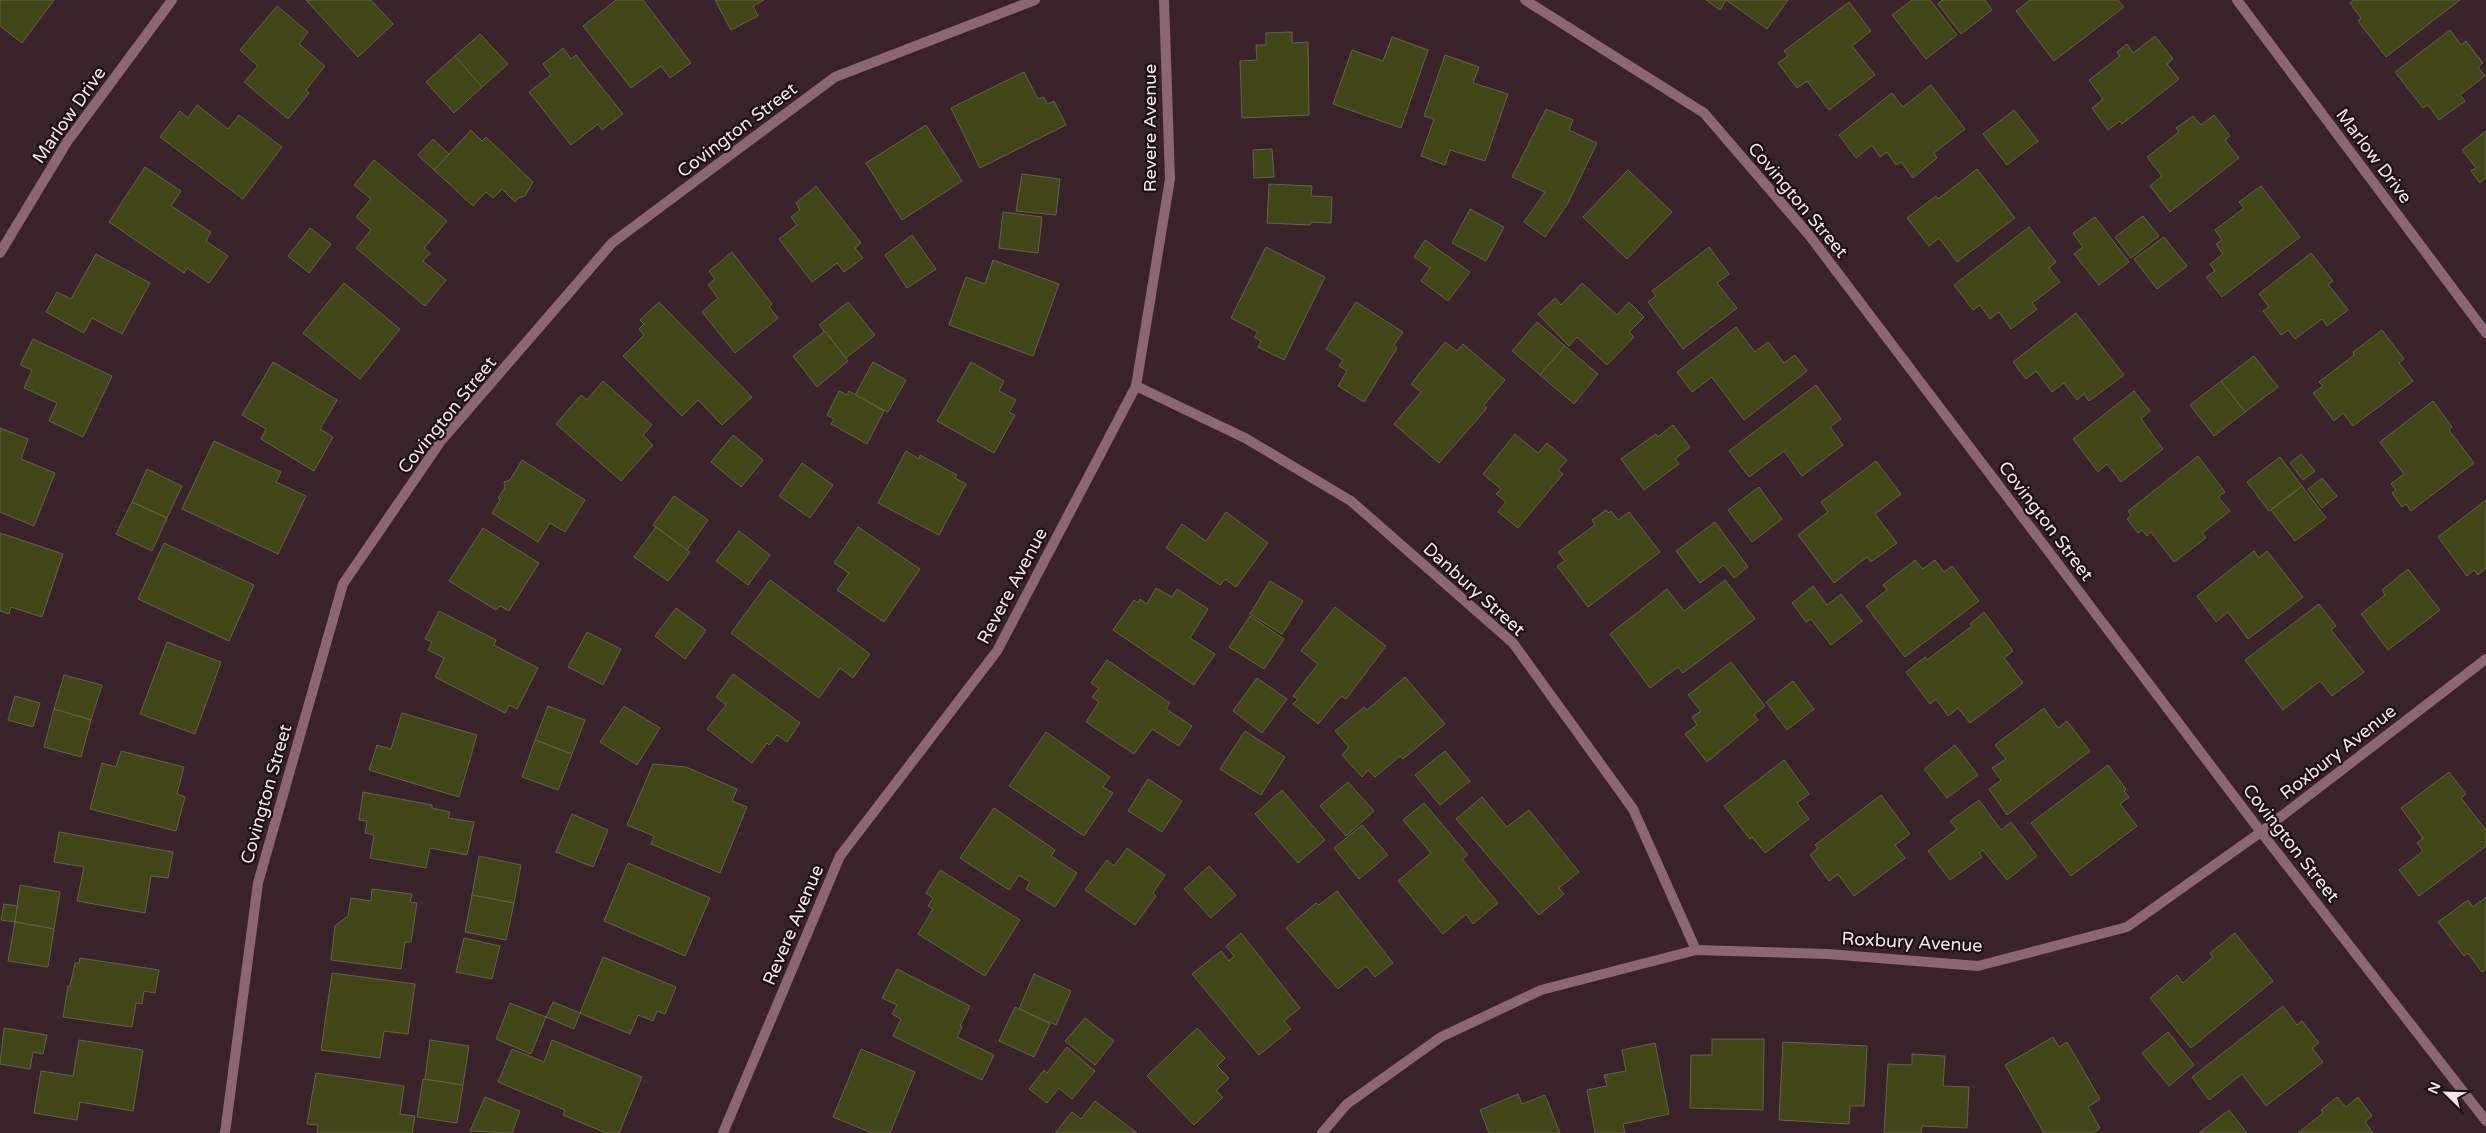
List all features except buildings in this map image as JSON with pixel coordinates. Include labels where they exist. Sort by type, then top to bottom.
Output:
[{"type":"street","name":"Marlow Drive","points":[[0,253],[67,142],[172,0]]},
{"type":"street","name":"Covington Street","points":[[225,1133],[258,883],[343,584],[441,442],[612,243],[628,231],[835,77],[1035,0]]},
{"type":"street","name":"Revere Avenue","points":[[723,1133],[840,856],[997,651],[1136,386],[1170,179],[1164,0]]},
{"type":"street","name":"Covington Street","points":[[1525,0],[1704,113],[1809,235],[2261,832],[2486,1121]]},
{"type":"street","name":"Marlow Drive","points":[[2236,0],[2486,333]]},
{"type":"street","name":"Danbury Street","points":[[1136,386],[1245,438],[1350,501],[1513,643],[1634,809],[1696,950]]},
{"type":"street","name":"Roxbury Avenue","points":[[1322,1133],[1347,1104],[1441,1037],[1541,990],[1696,950],[1828,954],[1978,966],[2127,928],[2261,832],[2486,659]]}]
